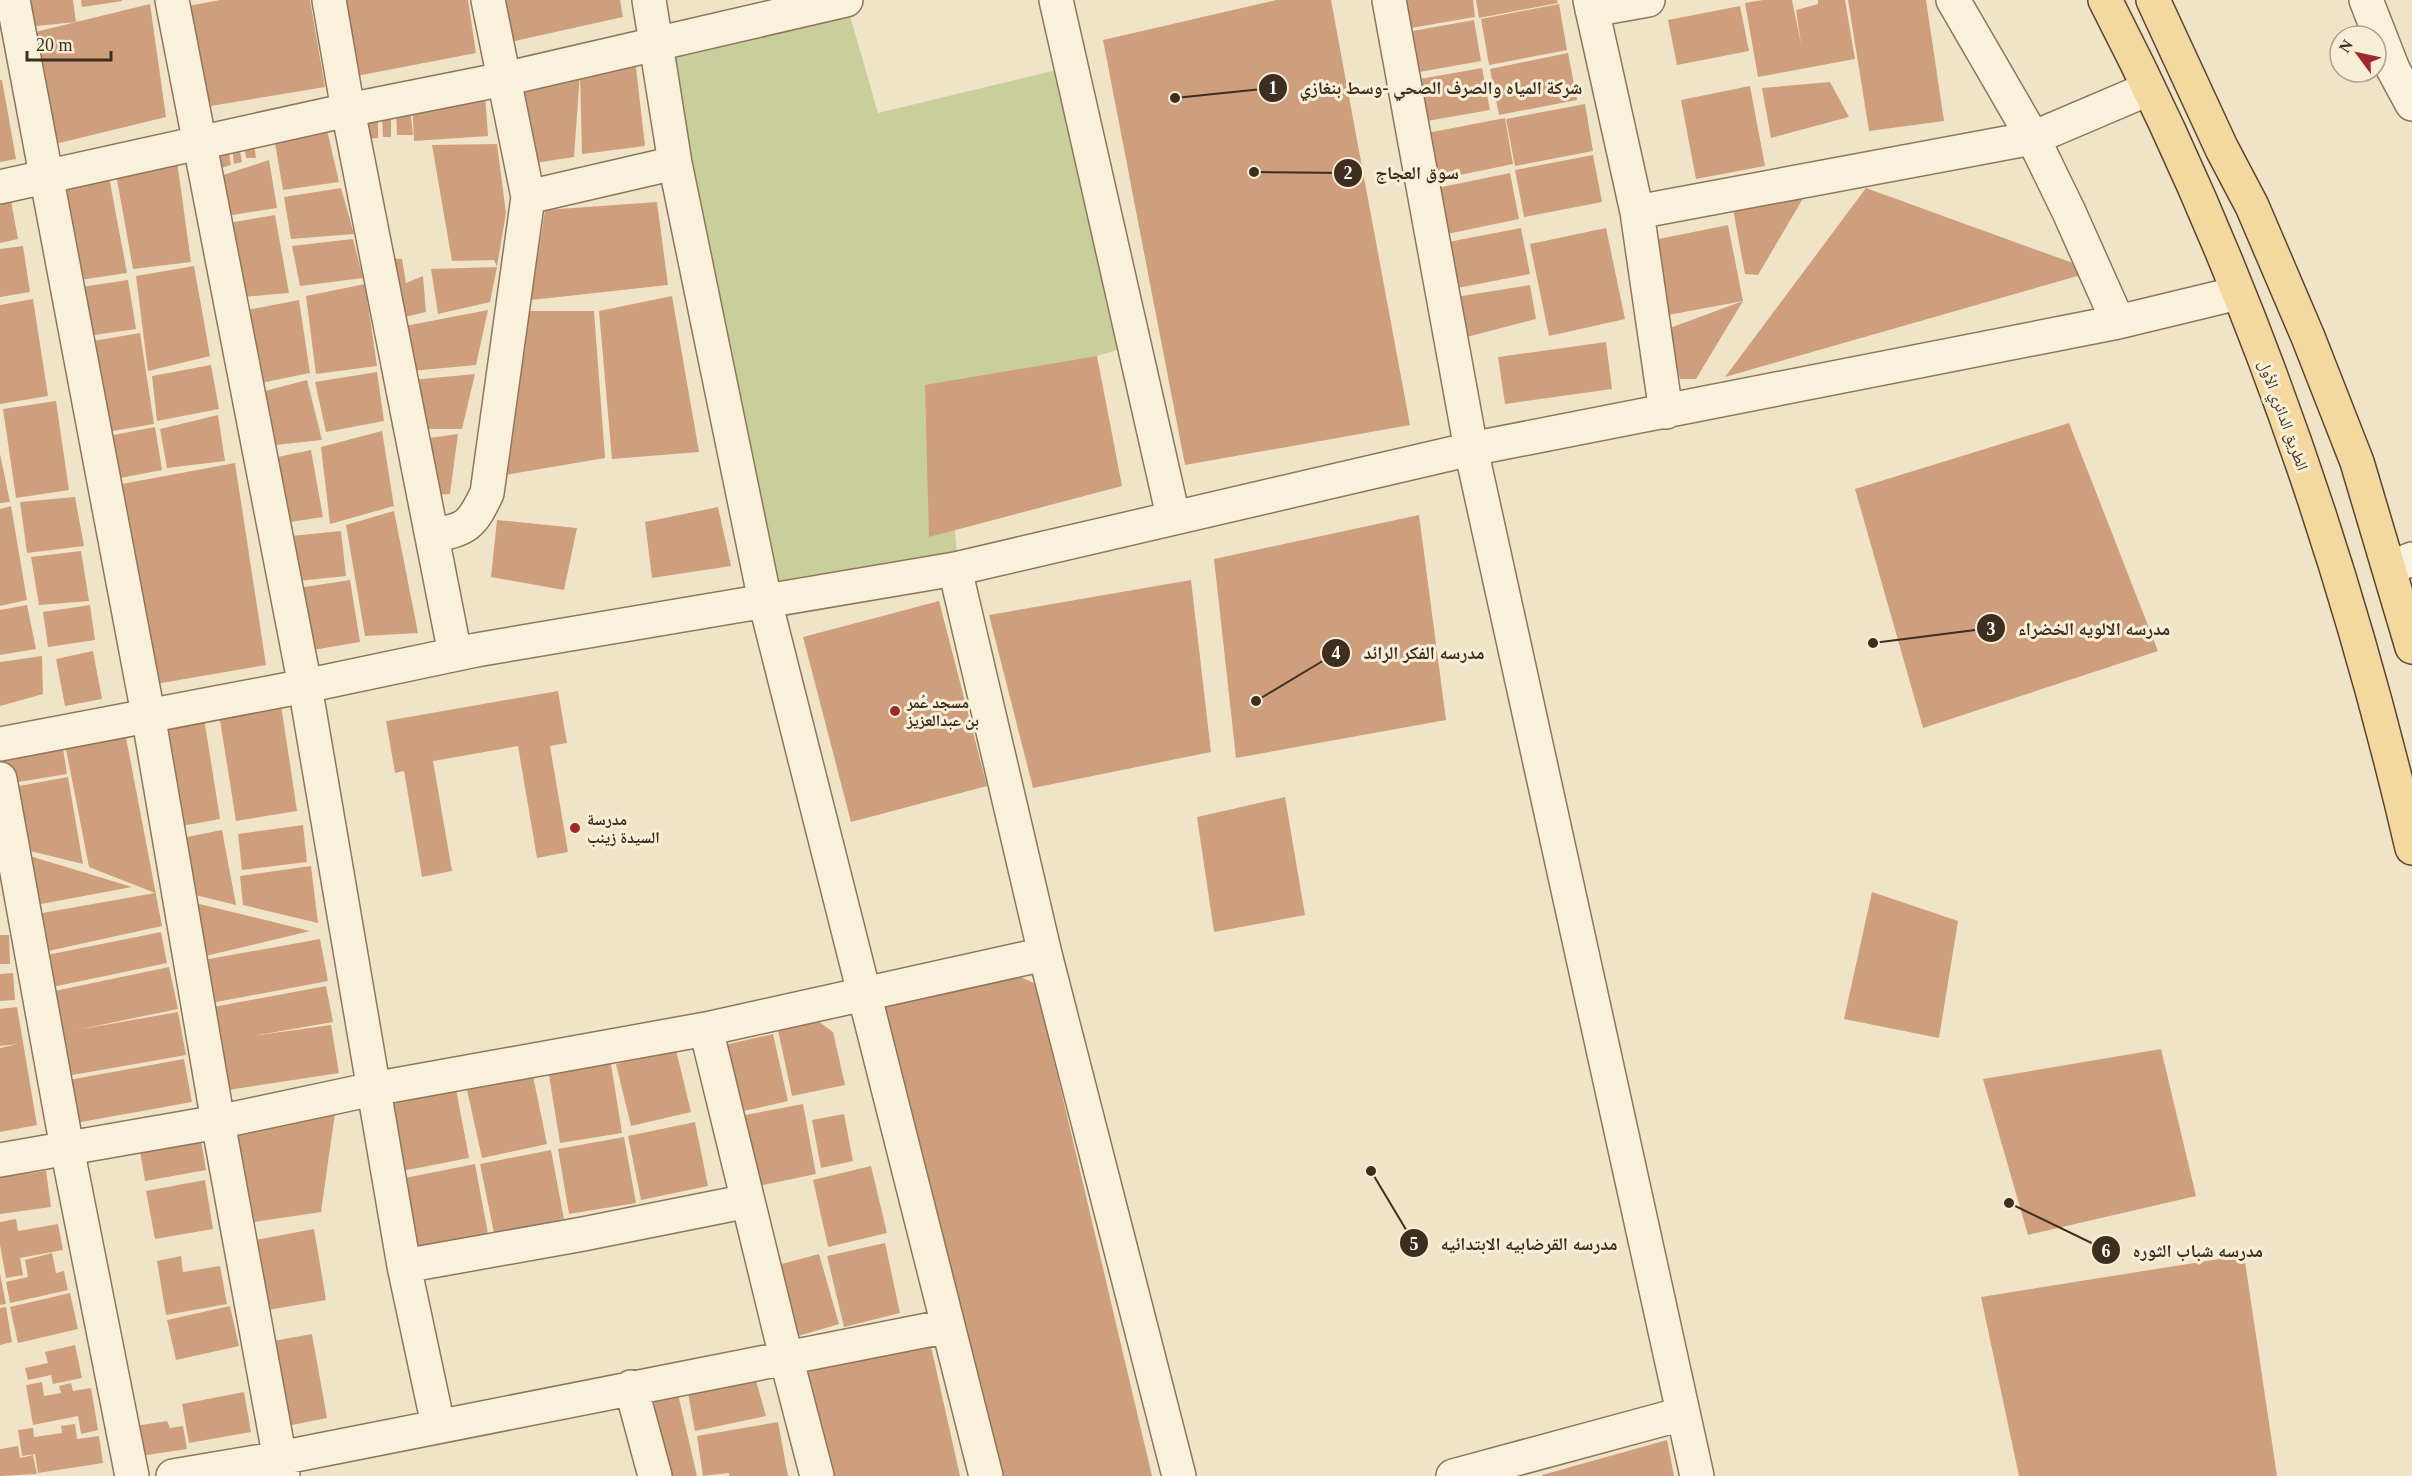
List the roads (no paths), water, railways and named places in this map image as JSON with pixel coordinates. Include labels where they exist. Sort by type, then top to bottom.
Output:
[{"type":"main road","name":"الطريق الدائري الأول","points":[[2105,0],[2148,89],[2238,293],[2302,464],[2337,566],[2392,763],[2412,848]]},
{"type":"main road","points":[[2153,0],[2222,149],[2252,206],[2401,564],[2412,647]]},
{"type":"street","points":[[13,0],[148,714],[218,1122],[281,1467]]},
{"type":"street","points":[[172,0],[305,686],[404,1266],[438,1425]]},
{"type":"street","points":[[330,0],[348,110],[455,654]]},
{"type":"street","points":[[432,535],[462,528],[475,518],[487,493],[528,196],[488,0]]},
{"type":"street","points":[[649,0],[675,163],[765,601],[986,1476]]},
{"type":"street","points":[[1056,0],[1173,516]]},
{"type":"street","points":[[1389,0],[1471,449],[1697,1476]]},
{"type":"street","points":[[1648,0],[1591,5],[1637,212],[1666,412]]},
{"type":"street","points":[[1953,0],[2033,138],[2118,322]]},
{"type":"street","points":[[2366,0],[2393,69],[2412,104]]},
{"type":"street","points":[[0,187],[348,110],[504,79],[831,1]]},
{"type":"street","points":[[1637,212],[2033,138],[2148,89]]},
{"type":"street","points":[[528,196],[675,163]]},
{"type":"street","points":[[0,744],[148,714],[305,686],[455,654],[955,569],[1173,516],[1471,449],[2118,322],[2238,293]]},
{"type":"street","points":[[955,569],[1045,954],[1179,1476]]},
{"type":"street","points":[[0,779],[67,1148],[132,1476]]},
{"type":"street","points":[[0,1160],[218,1122],[373,1089],[706,1029],[1045,954]]},
{"type":"street","points":[[706,1029],[817,1476]]},
{"type":"street","points":[[404,1266],[583,1234],[748,1200]]},
{"type":"street","points":[[173,1476],[281,1467],[438,1425],[948,1326]]},
{"type":"street","points":[[631,1387],[655,1476]]},
{"type":"street","points":[[1453,1476],[1682,1414]]},
{"type":"place","name":"شركة المياه والصرف الصحي -وسط بنغازي","points":[[1175,98]]},
{"type":"place","name":"سوق العجاج","points":[[1254,172]]},
{"type":"place","name":"مدرسه الالويه الخضراء","points":[[1873,643]]},
{"type":"place","name":"مدرسه الفكر الرائد","points":[[1256,701]]},
{"type":"place","name":"مسجد عُمر بن عبدالعزيز","points":[[895,711]]},
{"type":"place","name":"مدرسة السيدة زينب","points":[[575,828]]},
{"type":"place","name":"مدرسه القرضابيه الابتدائيه","points":[[1371,1171]]},
{"type":"place","name":"مدرسه شباب الثوره","points":[[2009,1203]]}]
